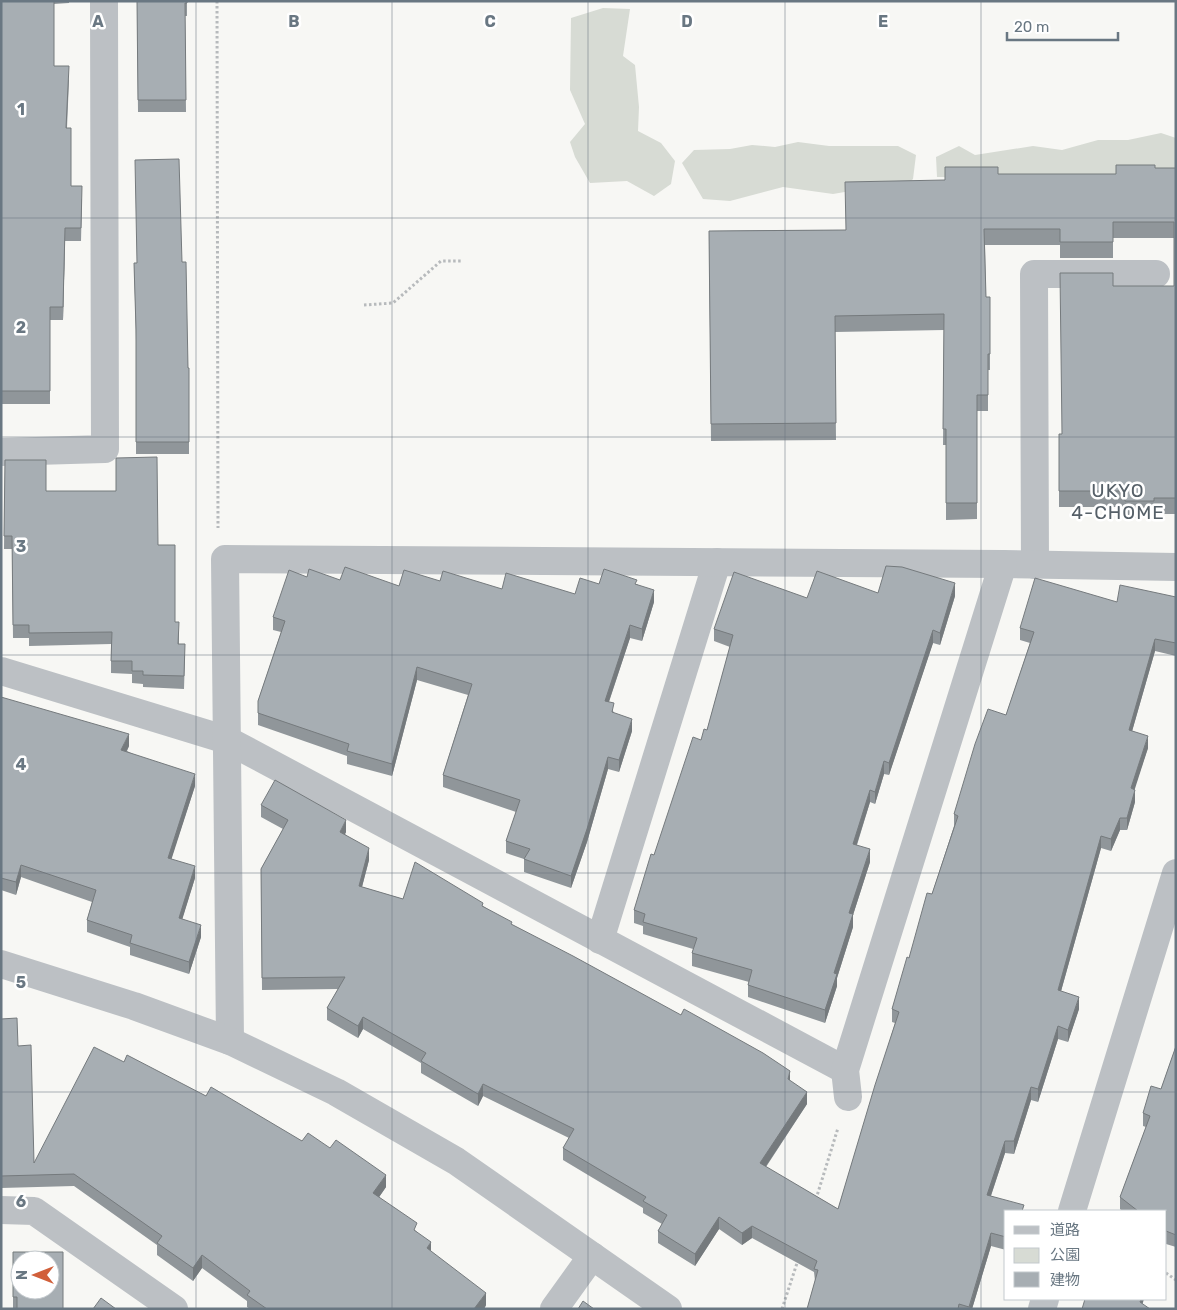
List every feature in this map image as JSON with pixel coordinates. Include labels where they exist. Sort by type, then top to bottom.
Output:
[{"type":"street","points":[[1,452],[105,449],[104,1]]},
{"type":"street","points":[[1035,565],[1034,274],[1156,274]]},
{"type":"street","points":[[230,1042],[225,559],[1003,564],[1176,567]]},
{"type":"street","points":[[600,940],[717,562]]},
{"type":"street","points":[[848,1096],[845,1070],[1003,564]]},
{"type":"street","points":[[1,671],[227,740],[845,1070]]},
{"type":"street","points":[[1072,1210],[1176,873]]},
{"type":"street","points":[[1,964],[134,1006],[230,1042],[336,1092],[456,1161],[668,1309]]},
{"type":"street","points":[[1,1210],[34,1211],[174,1309]]},
{"type":"street","points":[[554,1309],[592,1256]]},
{"type":"path","points":[[217,1],[218,538],[225,559]]},
{"type":"path","points":[[364,304],[393,303],[441,261],[463,261]]},
{"type":"path","points":[[814,1207],[848,1096]]},
{"type":"path","points":[[782,1309],[800,1253]]},
{"type":"green space","points":[[603,8],[630,9],[623,56],[635,65],[639,107],[638,131],[661,143],[675,161],[671,184],[654,196],[627,181],[590,183],[575,157],[570,142],[585,124],[570,90],[571,18]]},
{"type":"green space","points":[[1161,133],[1176,138],[1176,179],[937,177],[936,157],[959,146],[975,155],[1033,146],[1062,150],[1098,140],[1128,140]]},
{"type":"green space","points":[[798,142],[829,146],[898,146],[916,155],[913,179],[901,191],[862,189],[833,194],[783,187],[730,201],[703,199],[682,163],[694,150],[730,149],[752,145],[775,147]]},
{"type":"building","points":[[1,1],[54,1],[54,66],[69,66],[66,128],[71,128],[71,186],[82,186],[81,228],[65,228],[63,307],[50,307],[50,391],[1,391]]},
{"type":"building","points":[[137,1],[187,1],[185,3],[186,100],[138,100]]},
{"type":"building","points":[[179,159],[182,262],[186,262],[189,442],[136,442],[134,263],[137,263],[135,160]]},
{"type":"building","points":[[1116,165],[1155,165],[1155,168],[1176,168],[1176,498],[1154,498],[1154,501],[1125,501],[1125,491],[1059,491],[1059,434],[1062,434],[1060,273],[1113,273],[1113,286],[1174,286],[1174,222],[1113,222],[1113,242],[1060,242],[1060,229],[984,229],[986,297],[990,297],[990,354],[988,354],[988,395],[977,395],[977,503],[946,503],[946,429],[943,429],[944,314],[835,316],[836,423],[711,424],[709,231],[846,230],[845,182],[945,180],[945,167],[998,167],[998,174],[1116,174]]},
{"type":"building","points":[[157,457],[158,545],[175,545],[175,622],[179,622],[178,644],[185,644],[184,676],[143,675],[143,671],[132,671],[132,661],[111,661],[112,632],[29,633],[29,625],[13,625],[12,536],[4,536],[5,460],[46,460],[46,491],[116,491],[116,458]]},
{"type":"building","points":[[886,566],[902,567],[955,583],[940,633],[933,630],[889,763],[884,761],[875,792],[870,790],[853,844],[870,849],[849,913],[853,914],[834,973],[837,974],[825,1010],[748,985],[752,970],[692,953],[697,938],[643,922],[645,914],[634,910],[651,854],[654,855],[693,737],[701,740],[704,729],[707,730],[733,635],[714,629],[734,572],[807,598],[817,571],[878,593]]},
{"type":"building","points":[[345,567],[399,586],[404,570],[440,581],[443,571],[502,589],[506,573],[575,594],[580,578],[599,584],[604,569],[637,580],[635,584],[654,590],[642,629],[630,625],[605,701],[614,703],[612,712],[632,719],[619,760],[608,757],[571,876],[524,859],[530,849],[506,841],[520,800],[443,775],[472,684],[417,667],[392,764],[347,751],[349,744],[258,713],[258,701],[285,621],[273,617],[289,570],[307,577],[309,569],[340,580]]},
{"type":"building","points":[[1035,578],[1117,602],[1120,585],[1176,597],[1176,643],[1155,639],[1129,730],[1148,736],[1131,788],[1135,790],[1127,818],[1120,818],[1111,839],[1101,836],[1058,990],[1079,997],[1068,1030],[1058,1026],[1038,1089],[1031,1087],[1014,1141],[1005,1141],[987,1195],[1024,1205],[1022,1210],[1004,1210],[1004,1236],[991,1233],[969,1307],[959,1304],[958,1309],[807,1309],[818,1270],[814,1269],[817,1261],[752,1226],[742,1233],[719,1217],[695,1254],[658,1231],[667,1215],[643,1201],[646,1197],[563,1148],[574,1129],[483,1084],[478,1094],[421,1061],[426,1053],[363,1017],[358,1026],[327,1008],[345,977],[262,978],[261,869],[288,820],[261,805],[275,780],[346,820],[340,832],[369,848],[359,886],[403,899],[415,862],[483,903],[482,906],[512,922],[511,924],[681,1015],[684,1009],[763,1053],[790,1071],[788,1079],[807,1092],[760,1163],[838,1209],[899,1012],[892,1009],[907,957],[909,958],[927,893],[932,894],[958,816],[954,814],[975,744],[988,709],[1006,715],[1034,632],[1020,628]]},
{"type":"building","points":[[1,697],[129,734],[121,750],[195,774],[168,858],[195,866],[179,918],[201,925],[189,962],[130,943],[132,935],[87,920],[96,890],[21,865],[16,882],[1,878]]},
{"type":"building","points":[[17,1018],[18,1046],[31,1045],[34,1163],[94,1047],[124,1062],[127,1055],[206,1096],[211,1087],[302,1141],[308,1133],[330,1148],[336,1140],[386,1175],[373,1193],[417,1223],[414,1230],[431,1242],[427,1248],[486,1293],[474,1309],[267,1309],[247,1295],[250,1291],[202,1255],[193,1268],[157,1243],[162,1236],[74,1174],[1,1176],[1,1019]]},
{"type":"building","points":[[1176,1046],[1176,1235],[1167,1231],[1167,1210],[1137,1210],[1120,1197],[1150,1116],[1143,1113],[1151,1086],[1161,1089]]},
{"type":"building","points":[[60,1252],[63,1252],[63,1309],[17,1309],[17,1300],[60,1300]]},
{"type":"building","points":[[101,1298],[116,1309],[93,1309]]},
{"type":"building","points":[[1085,1300],[1141,1300],[1140,1302],[1150,1309],[1082,1309]]},
{"type":"building","points":[[583,1301],[594,1309],[578,1309]]},
{"type":"district","name":"UKYO 4-CHOME","points":[[1118,501]]}]
